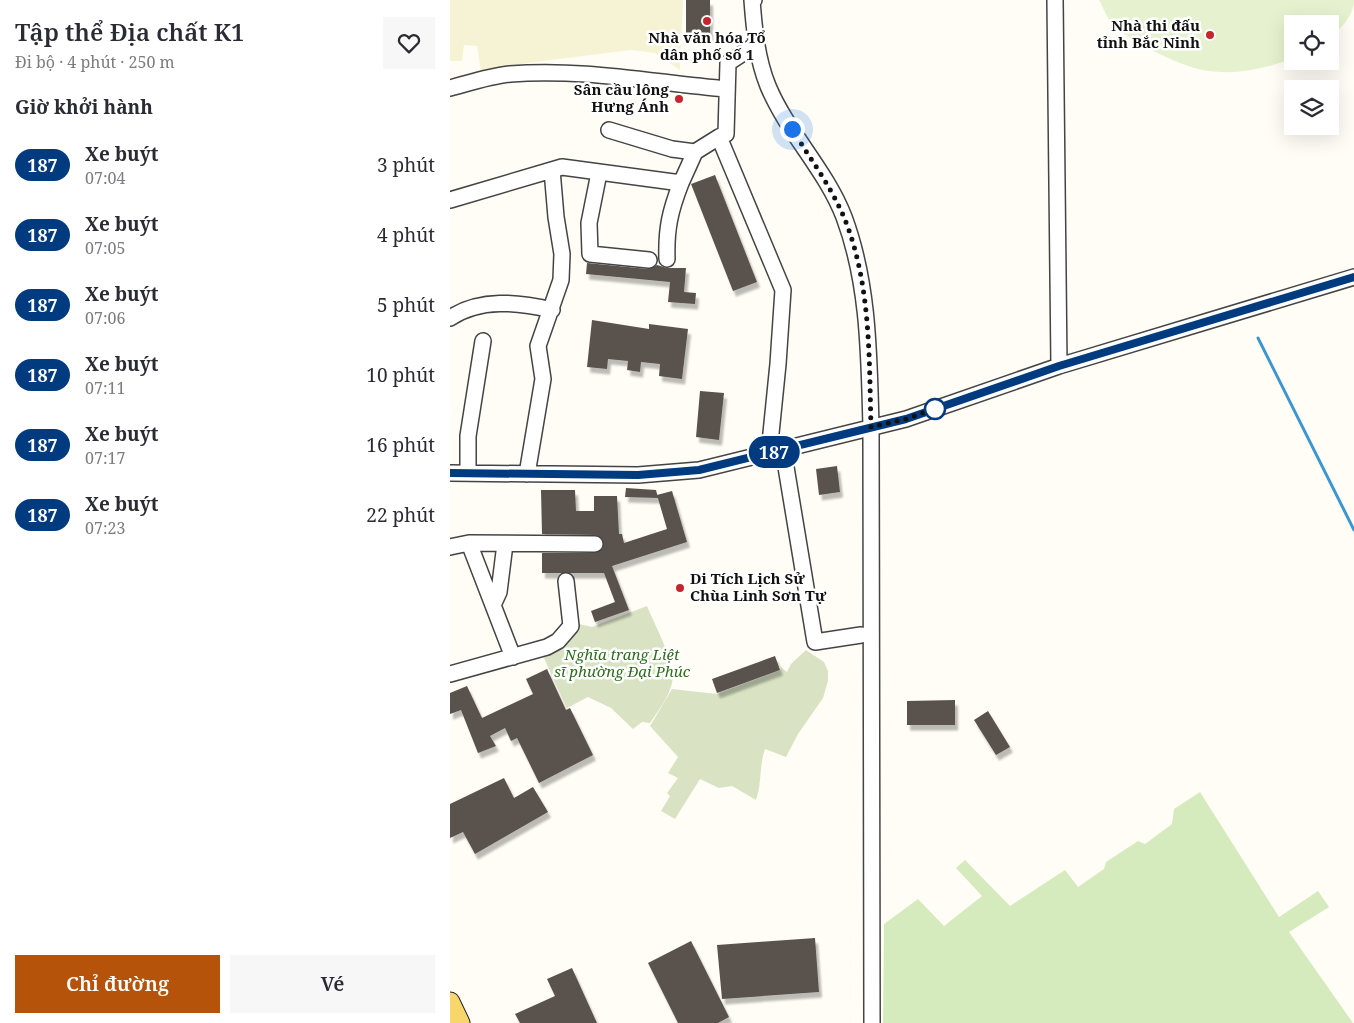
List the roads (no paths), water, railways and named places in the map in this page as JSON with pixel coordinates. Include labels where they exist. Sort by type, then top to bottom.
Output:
[{"type":"main road","points":[[450,1002],[460,1023]]},
{"type":"street","points":[[753,0],[757,44],[768,86],[835,199],[843,215],[857,255],[868,338],[871,427],[872,1023]]},
{"type":"street","points":[[1055,0],[1059,366]]},
{"type":"street","points":[[667,259],[666,230],[672,205],[695,152],[726,134],[728,63],[757,44]]},
{"type":"street","points":[[450,88],[508,74],[559,73],[637,77],[688,86],[728,89]]},
{"type":"street","points":[[610,130],[672,149],[695,152]]},
{"type":"street","points":[[720,137],[783,290],[778,364],[768,453]]},
{"type":"street","points":[[450,200],[562,167],[681,183]]},
{"type":"street","points":[[527,474],[543,379],[538,346],[542,329],[552,310],[561,280],[562,254],[552,170]]},
{"type":"street","points":[[599,172],[589,223],[590,254],[649,260]]},
{"type":"street","points":[[450,473],[677,473],[906,419],[1059,366],[1354,277]]},
{"type":"street","points":[[450,318],[464,309],[492,304],[529,305],[552,310]]},
{"type":"street","points":[[468,473],[468,436],[484,341]]},
{"type":"street","points":[[783,449],[815,642],[861,635]]},
{"type":"street","points":[[469,543],[513,657]]},
{"type":"street","points":[[450,546],[469,543],[595,544]]},
{"type":"street","points":[[493,606],[500,589],[505,544]]},
{"type":"street","points":[[450,673],[547,648],[558,641],[572,626],[566,582]]},
{"type":"waterway","points":[[1258,338],[1354,530]]},
{"type":"place","name":"Nhà văn hóa Tổ dân phố số 1","points":[[707,21]]},
{"type":"place","name":"Nhà thi đấu tỉnh Bắc Ninh","points":[[1210,35]]},
{"type":"place","name":"Sân cầu lông Hưng Ánh","points":[[679,99]]},
{"type":"place","name":"Di Tích Lịch Sử Chùa Linh Sơn Tự","points":[[680,588]]},
{"type":"park label","name":"Nghĩa trang Liệt sĩ phường Đại Phúc","points":[[622,664]]}]
